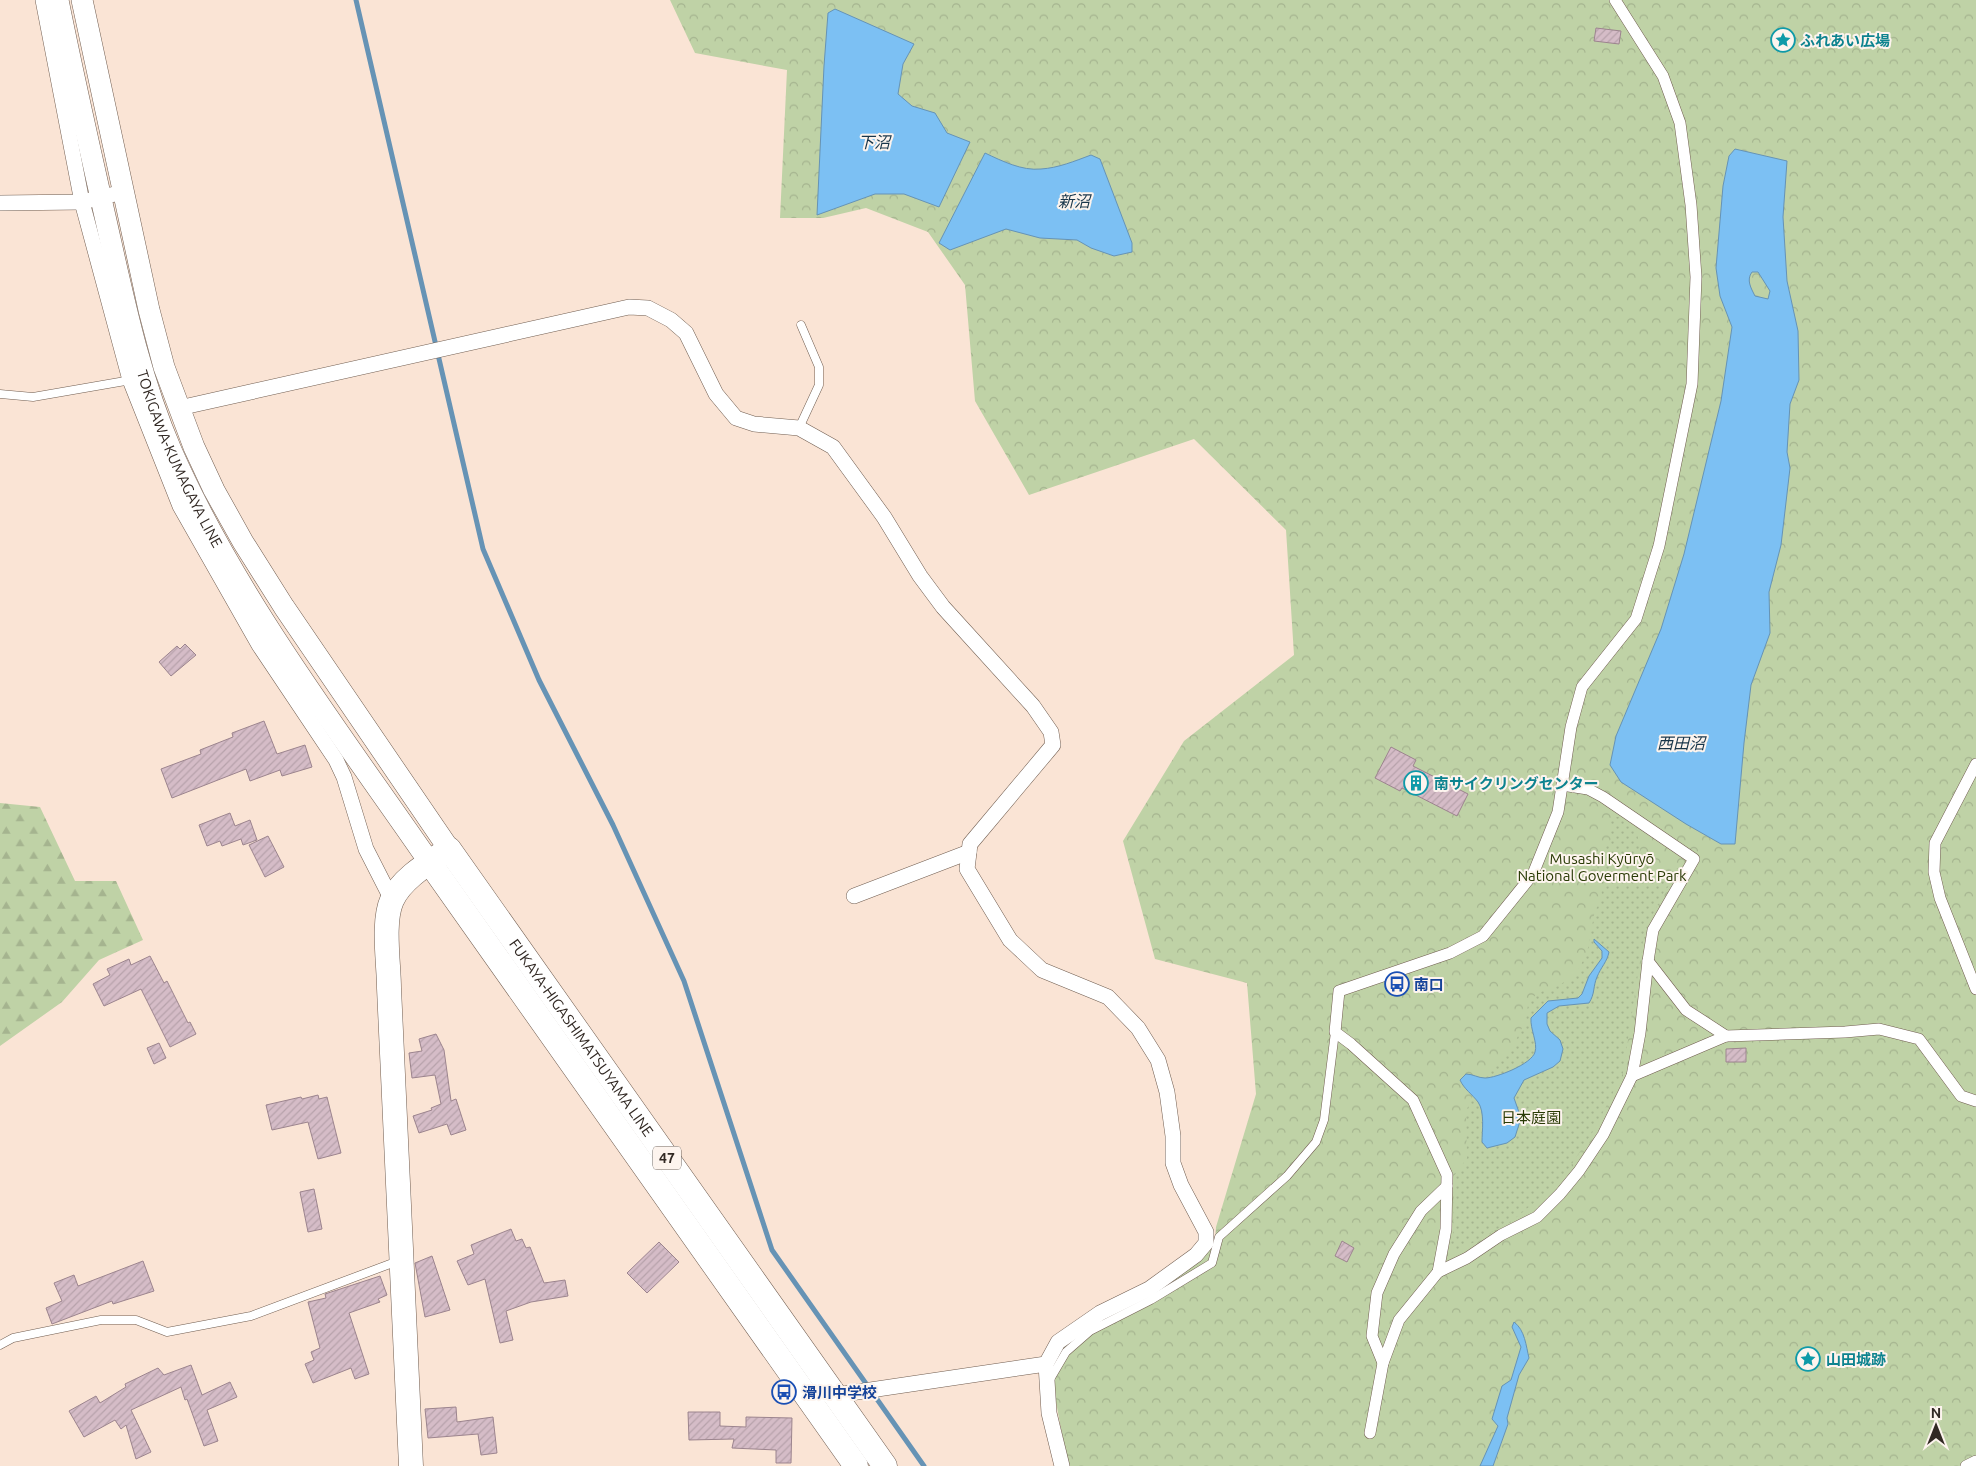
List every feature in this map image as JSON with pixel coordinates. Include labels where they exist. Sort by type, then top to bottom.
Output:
[{"type":"main road","name":"TOKIGAWA-KUMAGAYA LINE","points":[[58,0],[92,200],[127,317],[137,378],[194,498],[225,556],[320,703],[430,863]]},
{"type":"main road","name":"TOKIGAWA-KUMAGAYA LINE","points":[[82,0],[149,310],[164,367],[179,408],[214,490],[243,542],[284,607],[449,849]]},
{"type":"main road","points":[[411,1466],[389,988],[388,924],[392,900],[400,888],[449,849]]},
{"type":"main road","name":"FUKAYA-HIGASHIMATSUYAMA LINE","points":[[449,849],[885,1466]]},
{"type":"main road","name":"FUKAYA-HIGASHIMATSUYAMA LINE","points":[[430,863],[856,1466]]},
{"type":"street","points":[[43,0],[92,200]]},
{"type":"street","points":[[1438,1272],[1446,1229],[1447,1175],[1413,1100],[1335,1032],[1339,991],[1450,953],[1483,936],[1508,908],[1533,874],[1558,812],[1571,727],[1582,687],[1636,619],[1659,546],[1692,384],[1696,277],[1686,159],[1680,123],[1663,76],[1615,0]]},
{"type":"street","points":[[0,203],[92,200],[123,192]]},
{"type":"street","points":[[179,408],[629,307],[648,308],[671,320],[686,333],[716,394],[736,418],[754,424],[799,428],[833,447],[884,517],[920,576],[943,607],[1033,706],[1051,732],[1053,745],[970,844],[967,869],[1010,940],[1042,970],[1108,997],[1138,1028],[1158,1060],[1167,1092],[1173,1136],[1173,1163],[1206,1232],[1206,1243],[1196,1255],[1149,1289],[1100,1312],[1058,1342],[1046,1364],[1046,1386],[1049,1413],[1062,1466]]},
{"type":"street","points":[[137,378],[180,506],[259,645],[336,760],[344,777],[366,850],[392,900]]},
{"type":"street","points":[[1976,764],[1935,843],[1934,872],[1940,898],[1976,989]]},
{"type":"street","points":[[1370,1433],[1383,1363],[1399,1320],[1438,1272],[1467,1258],[1502,1235],[1537,1217],[1560,1194],[1579,1171],[1603,1135],[1632,1076],[1640,1033],[1653,930],[1694,859],[1603,797],[1588,789],[1562,785]]},
{"type":"street","points":[[854,896],[969,852]]},
{"type":"street","points":[[1648,961],[1686,1010],[1726,1036]]},
{"type":"street","points":[[1632,1076],[1726,1036],[1846,1032],[1878,1029],[1920,1039],[1961,1096],[1976,1101]]},
{"type":"street","points":[[1383,1363],[1372,1336],[1377,1293],[1394,1254],[1421,1211],[1447,1186]]},
{"type":"street","points":[[810,1400],[1046,1364]]},
{"type":"street","points":[[1966,1466],[1976,1461]]},
{"type":"lane","points":[[799,428],[819,385],[819,367],[801,325]]},
{"type":"lane","points":[[0,394],[33,397],[137,378]]},
{"type":"lane","points":[[1046,1386],[1066,1352],[1090,1331],[1151,1300],[1212,1263],[1219,1237],[1287,1176],[1316,1142],[1324,1120],[1335,1032]]},
{"type":"lane","points":[[0,1345],[13,1338],[101,1320],[136,1320],[166,1332],[251,1316],[402,1260]]},
{"type":"green space","name":"Musashi Kyūryō National Goverment Park","points":[[670,0],[1976,0],[1976,1466],[1068,1466],[1056,1402],[1053,1367],[1065,1344],[1091,1324],[1205,1256],[1215,1243],[1216,1227],[1256,1094],[1247,983],[1155,959],[1123,841],[1184,741],[1294,655],[1286,530],[1194,439],[1029,495],[975,401],[965,285],[928,232],[866,208],[823,218],[780,218],[787,70],[695,53]]},
{"type":"green space","points":[[0,803],[40,807],[75,881],[116,881],[143,940],[99,960],[62,1002],[0,1046]]},
{"type":"green space","name":"日本庭園","points":[[1615,817],[1626,817],[1637,826],[1638,841],[1642,854],[1654,870],[1660,874],[1678,868],[1678,878],[1665,890],[1651,918],[1643,941],[1623,1073],[1594,1130],[1560,1182],[1513,1220],[1469,1245],[1453,1250],[1449,1247],[1453,1236],[1454,1176],[1467,1158],[1466,1112],[1470,1101],[1490,1068],[1513,1046],[1526,1020],[1528,1004],[1537,993],[1558,986],[1576,974],[1587,953],[1595,910],[1602,900],[1597,863],[1611,839],[1610,822]]},
{"type":"water","name":"下沼","points":[[835,9],[914,44],[903,64],[898,94],[912,106],[935,113],[947,133],[970,142],[939,207],[904,194],[875,194],[817,215],[828,13]]},
{"type":"water","name":"西田沼","points":[[1735,149],[1787,161],[1783,217],[1787,281],[1798,331],[1799,380],[1790,404],[1787,452],[1790,468],[1781,545],[1769,592],[1770,633],[1751,685],[1735,844],[1721,844],[1621,782],[1610,765],[1616,736],[1661,629],[1684,554],[1721,401],[1732,327],[1720,296],[1716,268],[1723,186],[1729,156]],"holes":[[[1752,272],[1758,272],[1770,291],[1768,299],[1755,296],[1751,287],[1750,275]]]},
{"type":"water","name":"新沼","points":[[985,153],[1012,165],[1034,169],[1060,166],[1091,155],[1100,159],[1132,243],[1132,252],[1114,256],[1091,248],[1077,240],[1040,238],[1006,229],[950,250],[939,243]]},
{"type":"water","points":[[1594,939],[1609,952],[1597,977],[1589,1003],[1559,1006],[1547,1013],[1547,1024],[1550,1031],[1560,1040],[1563,1049],[1560,1061],[1553,1067],[1524,1080],[1514,1098],[1521,1118],[1515,1137],[1507,1143],[1487,1148],[1482,1142],[1482,1111],[1476,1099],[1460,1080],[1466,1074],[1485,1078],[1497,1076],[1521,1066],[1532,1057],[1536,1048],[1531,1018],[1548,1001],[1578,998],[1582,994],[1589,976],[1602,958],[1602,951],[1594,942]]},
{"type":"water","points":[[1514,1322],[1521,1329],[1529,1358],[1519,1375],[1507,1418],[1508,1424],[1493,1466],[1480,1466],[1498,1426],[1492,1419],[1502,1386],[1511,1380],[1521,1347],[1512,1327]]},
{"type":"building","points":[[1596,28],[1621,31],[1619,44],[1594,41]]},
{"type":"building","points":[[185,644],[196,655],[171,676],[159,662],[177,646],[180,649]]},
{"type":"building","points":[[264,721],[277,754],[305,745],[312,767],[282,776],[280,770],[250,781],[246,769],[172,798],[161,769],[201,754],[200,750],[233,737],[232,733]]},
{"type":"building","name":"南サイクリングセンター","points":[[1391,747],[1416,760],[1413,766],[1468,794],[1457,816],[1402,788],[1400,791],[1375,778]]},
{"type":"building","points":[[230,813],[235,826],[250,820],[257,840],[243,845],[241,839],[222,846],[220,841],[207,846],[199,825]]},
{"type":"building","points":[[268,836],[284,867],[265,877],[249,845]]},
{"type":"building","points":[[150,956],[164,983],[167,981],[188,1023],[190,1022],[196,1034],[170,1047],[141,989],[104,1006],[93,984],[110,975],[107,969],[129,959],[131,965]]},
{"type":"building","points":[[436,1034],[444,1050],[451,1101],[456,1099],[466,1130],[451,1135],[447,1124],[419,1133],[413,1116],[432,1110],[431,1108],[441,1104],[435,1075],[412,1078],[409,1053],[422,1051],[419,1039]]},
{"type":"building","points":[[159,1043],[166,1058],[154,1064],[147,1048]]},
{"type":"building","points":[[1746,1048],[1746,1062],[1726,1062],[1726,1049]]},
{"type":"building","points":[[318,1095],[319,1099],[327,1097],[341,1153],[318,1159],[308,1122],[272,1130],[266,1105]]},
{"type":"building","points":[[314,1189],[322,1229],[308,1232],[300,1192]]},
{"type":"building","points":[[511,1229],[516,1241],[522,1239],[526,1248],[530,1247],[544,1283],[565,1280],[568,1296],[531,1302],[506,1311],[513,1340],[500,1343],[485,1279],[468,1285],[457,1261],[474,1254],[471,1245]]},
{"type":"building","points":[[1342,1241],[1354,1248],[1347,1262],[1335,1256]]},
{"type":"building","points":[[659,1242],[679,1262],[647,1293],[627,1273]]},
{"type":"building","points":[[432,1256],[450,1310],[425,1317],[415,1263]]},
{"type":"building","points":[[143,1261],[154,1291],[113,1304],[112,1301],[52,1324],[46,1308],[62,1301],[54,1283],[74,1275],[78,1286]]},
{"type":"building","points":[[380,1276],[387,1295],[378,1299],[380,1302],[349,1313],[369,1374],[355,1379],[351,1368],[313,1383],[305,1364],[314,1360],[311,1352],[320,1348],[308,1302],[326,1298],[325,1294]]},
{"type":"building","points":[[191,1365],[202,1395],[230,1382],[237,1397],[207,1410],[218,1441],[204,1446],[181,1387],[131,1410],[151,1452],[136,1459],[126,1425],[121,1429],[115,1420],[84,1437],[69,1411],[96,1396],[100,1403],[126,1387],[125,1384],[158,1368],[164,1375]]},
{"type":"building","points":[[456,1407],[457,1422],[493,1417],[497,1453],[481,1455],[478,1434],[428,1438],[425,1409]]},
{"type":"building","points":[[688,1412],[720,1412],[720,1426],[746,1427],[746,1417],[792,1418],[791,1463],[776,1463],[776,1450],[732,1448],[734,1439],[689,1440]]},
{"type":"waterway","points":[[356,0],[483,549],[539,680],[613,825],[684,981],[772,1250],[924,1466]]},
{"type":"place","name":"ふれあい広場","points":[[1783,40]]},
{"type":"place","name":"南サイクリングセンター","points":[[1416,783]]},
{"type":"place","name":"南口","points":[[1397,984]]},
{"type":"place","name":"山田城跡","points":[[1808,1359]]},
{"type":"place","name":"滑川中学校","points":[[784,1392]]}]
